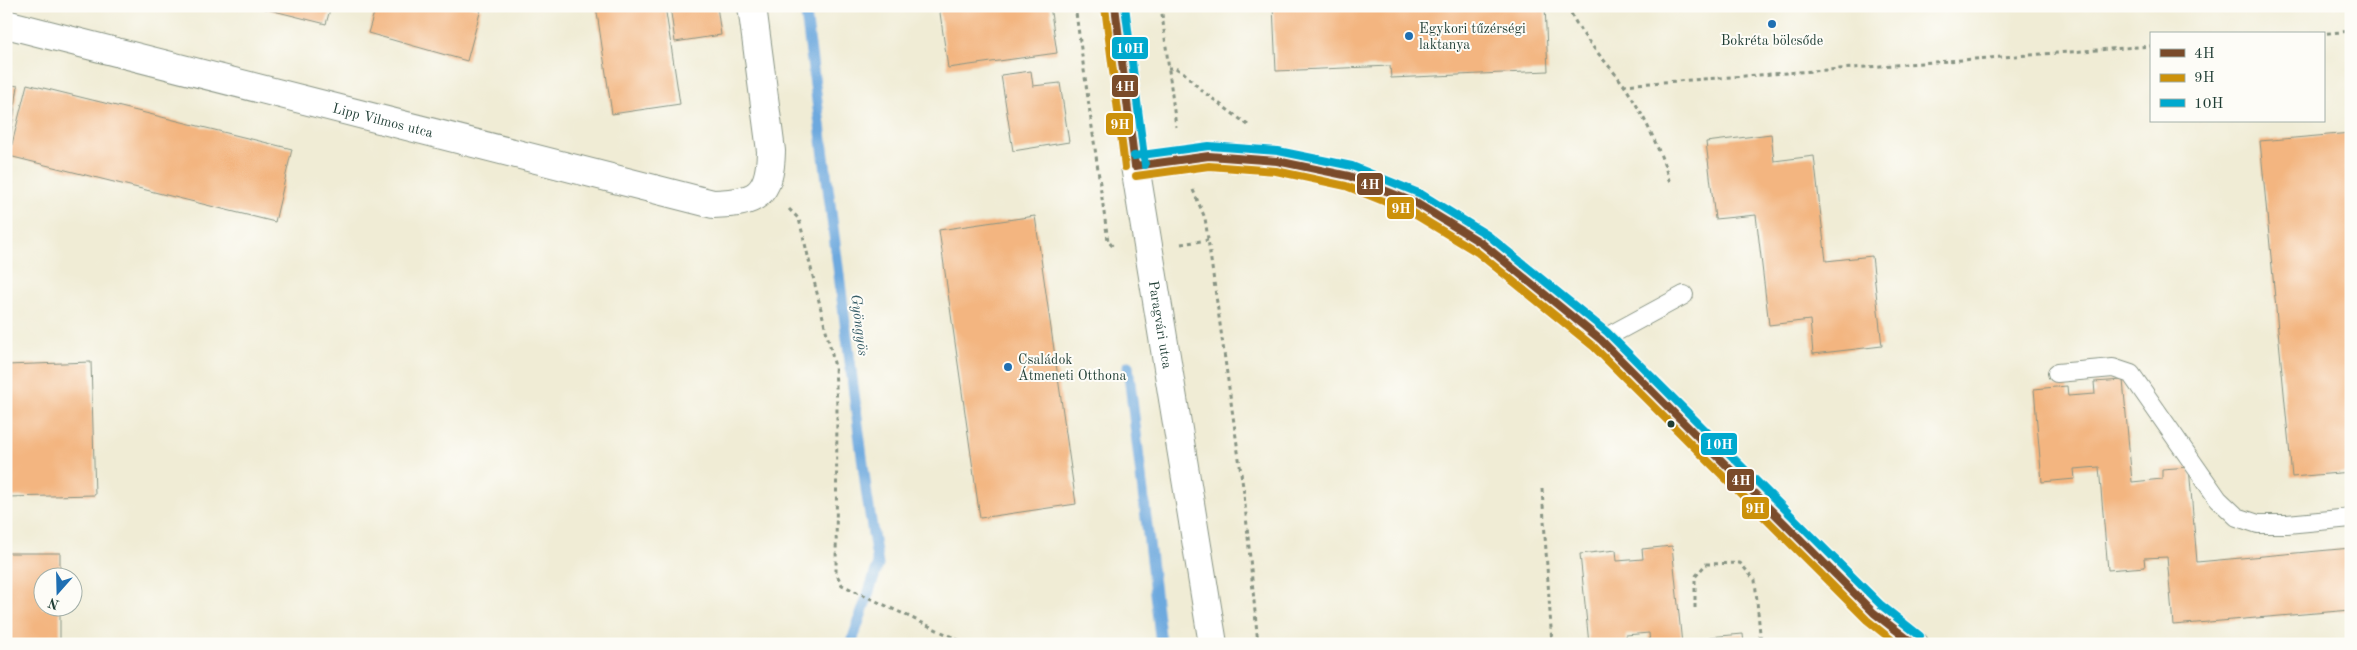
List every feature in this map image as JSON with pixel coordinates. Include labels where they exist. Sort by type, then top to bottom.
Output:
[{"type":"street","points":[[752,6],[771,151],[770,174],[760,193]]},
{"type":"street","name":"Paragvári utca","points":[[1115,6],[1135,166],[1213,644]]},
{"type":"street","name":"Lipp Vilmos utca","points":[[6,24],[713,204],[736,204],[760,193]]},
{"type":"street","points":[[1135,166],[1209,156],[1277,161],[1349,176],[1416,203],[1483,244],[1600,340],[1874,613],[1914,644]]},
{"type":"lane","points":[[1600,340],[1684,296]]},
{"type":"lane","points":[[2057,373],[2113,368],[2131,374],[2218,499],[2237,517],[2258,524],[2287,524],[2351,518]]},
{"type":"path","points":[[1076,6],[1108,241]]},
{"type":"path","points":[[1161,6],[1172,89]]},
{"type":"path","points":[[1568,6],[1576,26],[1624,85],[1663,158],[1670,184]]},
{"type":"path","points":[[2324,34],[2351,32]]},
{"type":"path","points":[[1624,85],[2150,46]]},
{"type":"path","points":[[1168,68],[1175,68],[1183,72],[1196,86],[1221,104]]},
{"type":"path","points":[[760,193],[792,210],[799,219],[835,366],[837,406],[836,573],[838,580],[847,588],[967,644]]},
{"type":"path","points":[[1198,203],[1205,218],[1244,494],[1258,644]]},
{"type":"path","points":[[1186,243],[1208,240]]},
{"type":"path","points":[[1542,489],[1552,644]]},
{"type":"path","points":[[1695,608],[1695,577],[1706,564],[1740,562],[1755,580],[1762,644]]},
{"type":"building","points":[[254,6],[331,6],[326,24]]},
{"type":"building","points":[[376,6],[470,6],[481,9],[467,61],[368,33]]},
{"type":"building","points":[[596,6],[665,6],[680,104],[612,114]]},
{"type":"building","points":[[670,6],[717,6],[721,35],[675,42]]},
{"type":"building","points":[[939,6],[1050,6],[1057,53],[948,68]]},
{"type":"building","points":[[1273,6],[1545,6],[1548,71],[1391,78],[1390,66],[1276,71]]},
{"type":"building","points":[[1031,71],[1033,86],[1060,83],[1069,142],[1013,151],[1001,75]]},
{"type":"building","points":[[6,84],[18,86],[8,155],[6,155]]},
{"type":"building","points":[[27,84],[292,149],[275,222],[9,156]]},
{"type":"building","points":[[2351,133],[2351,472],[2292,477],[2260,141]]},
{"type":"building","points":[[1771,134],[1774,161],[1814,156],[1826,261],[1872,256],[1882,346],[1813,354],[1810,320],[1769,325],[1756,215],[1715,219],[1706,142]]},
{"type":"building","name":"Családok Átmeneti Otthona","points":[[1035,216],[1076,504],[980,518],[939,230]]},
{"type":"building","points":[[91,362],[95,495],[6,497],[6,365]]},
{"type":"building","points":[[2123,380],[2132,482],[2162,479],[2162,469],[2189,467],[2197,562],[2351,548],[2351,610],[2173,625],[2167,557],[2144,558],[2145,567],[2108,570],[2099,467],[2074,469],[2075,479],[2042,482],[2034,389],[2067,386],[2068,396],[2095,394],[2094,382]]},
{"type":"building","points":[[1672,546],[1682,644],[1650,644],[1649,633],[1626,635],[1627,644],[1589,644],[1580,554],[1616,550],[1617,561],[1643,559],[1642,549]]},
{"type":"building","points":[[6,553],[60,553],[60,568],[32,568],[32,618],[60,618],[60,644],[6,644]]},
{"type":"building","points":[[1743,634],[1744,644],[1709,644],[1709,637]]},
{"type":"waterway","name":"Gyöngyös","points":[[805,6],[867,496],[878,565],[851,644]]},
{"type":"waterway","points":[[1128,366],[1161,644]]},
{"type":"transit line","name":"4H","points":[[1115,6],[1135,166]]},
{"type":"transit line","name":"10H","points":[[1125,6],[1145,165]]},
{"type":"transit line","name":"9H","points":[[1105,7],[1125,167]]},
{"type":"transit line","name":"10H","points":[[1134,156],[1209,146],[1278,151],[1352,166],[1421,194],[1489,236],[1607,332],[1881,605],[1920,636]]},
{"type":"transit line","name":"4H","points":[[1135,166],[1209,156],[1277,161],[1349,176],[1416,203],[1483,244],[1601,340],[1874,613],[1914,644]]},
{"type":"transit line","name":"9H","points":[[1136,176],[1209,166],[1276,171],[1346,186],[1411,212],[1477,252],[1594,347],[1867,620],[1897,644]]},
{"type":"place","name":"Bokréta bölcsőde","points":[[1772,24]]},
{"type":"place","name":"Egykori tűzérségi laktanya","points":[[1409,36]]},
{"type":"place","name":"Családok Átmeneti Otthona","points":[[1008,367]]}]
